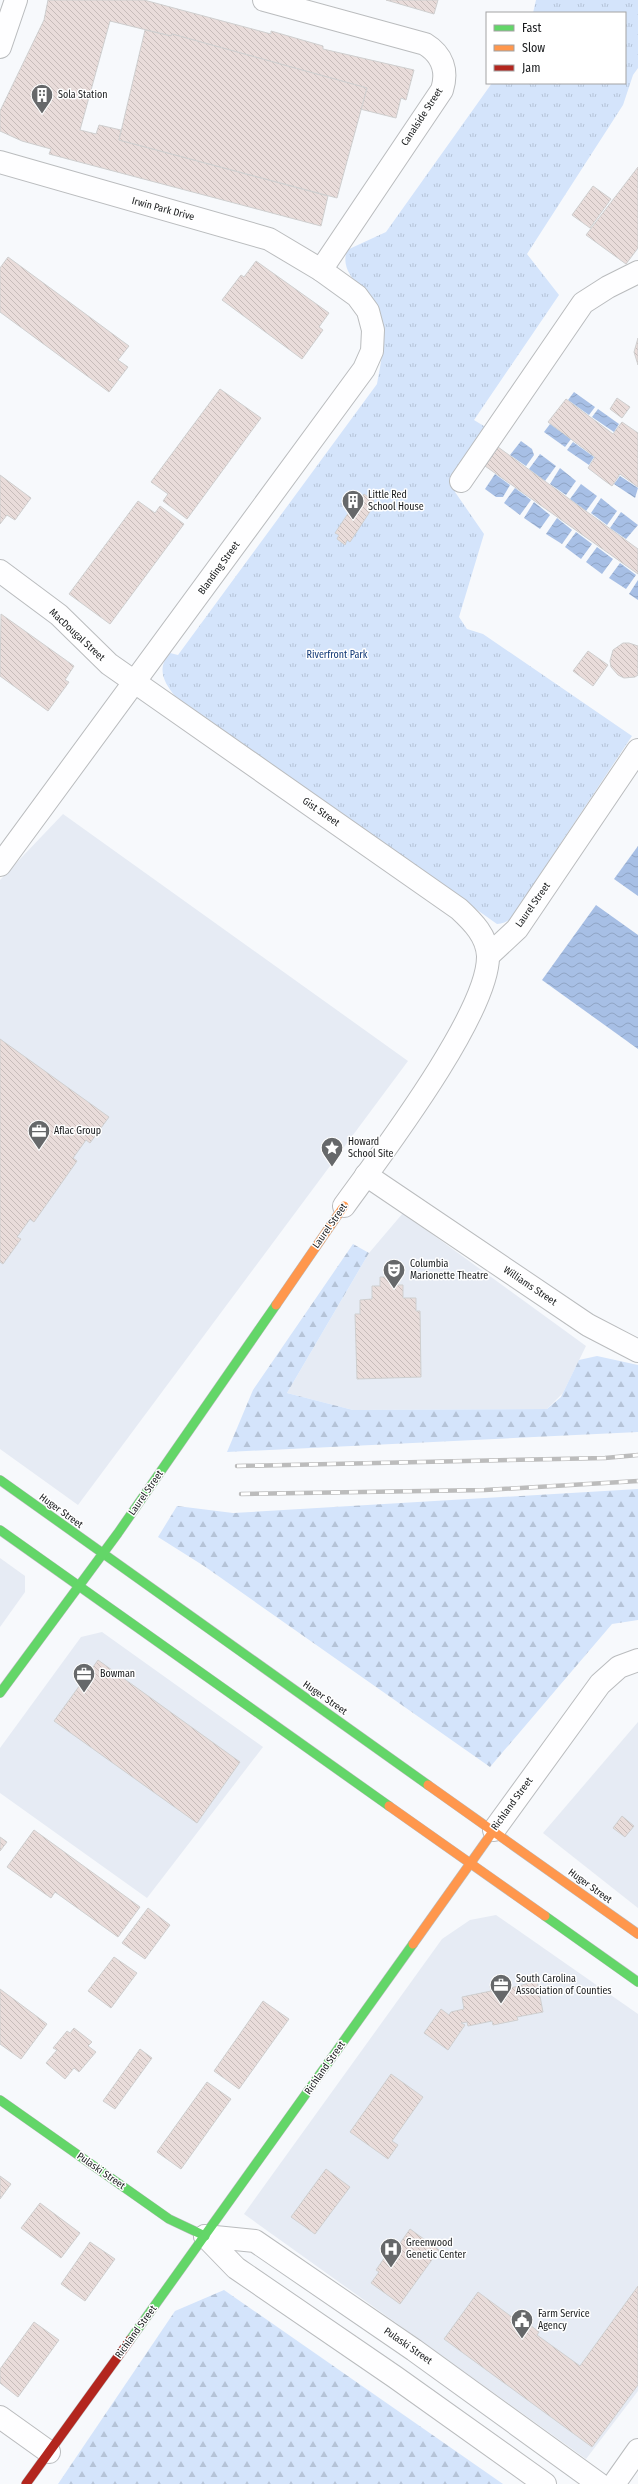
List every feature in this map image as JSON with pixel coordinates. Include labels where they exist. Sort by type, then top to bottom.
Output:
[{"type":"main road","name":"Laurel Street","points":[[0,1693],[102,1555],[344,1206]]},
{"type":"main road","name":"Huger Street","points":[[0,1480],[102,1555],[494,1830],[638,1934]]},
{"type":"main road","points":[[0,1530],[638,1982]]},
{"type":"main road","name":"Richland Street","points":[[26,2484],[205,2236],[494,1830]]},
{"type":"main road","name":"Pulaski Street","points":[[0,2100],[169,2219],[205,2236]]},
{"type":"street","points":[[0,47],[16,0]]},
{"type":"street","name":"Canalside Street","points":[[264,0],[425,44],[434,49],[444,69],[445,80],[442,90],[321,270]]},
{"type":"street","name":"Irwin Park Drive","points":[[0,162],[269,239],[321,270]]},
{"type":"street","name":"Blanding Street","points":[[0,865],[364,369],[372,351],[373,330],[368,311],[357,296],[321,270]]},
{"type":"street","points":[[462,481],[583,303],[608,287],[638,272]]},
{"type":"street","name":"MacDougal Street","points":[[0,571],[59,615],[109,664],[135,683]]},
{"type":"street","name":"Gist Street","points":[[135,683],[459,909],[483,934],[488,956]]},
{"type":"street","name":"Laurel Street","points":[[344,1206],[427,1087],[470,1016],[481,990],[488,956],[517,929],[638,750]]},
{"type":"street","name":"Williams Street","points":[[366,1175],[588,1326],[638,1351]]},
{"type":"street","name":"Richland Street","points":[[494,1830],[600,1684],[619,1667],[634,1661]]},
{"type":"street","name":"Pulaski Street","points":[[205,2236],[236,2268],[389,2372],[545,2484]]},
{"type":"street","name":"Pulaski Street","points":[[205,2236],[255,2241],[414,2350],[599,2484]]},
{"type":"street","points":[[0,2417],[49,2452]]},
{"type":"street","points":[[614,2484],[638,2450]]},
{"type":"shaded area","points":[[63,814],[408,1061],[78,1505],[0,1449],[0,880]]},
{"type":"shaded area","points":[[403,1213],[586,1346],[563,1393],[547,1409],[353,1410],[287,1393],[369,1253]]},
{"type":"shaded area","points":[[0,1558],[25,1576],[25,1592],[0,1627]]},
{"type":"shaded area","points":[[102,1632],[263,1747],[147,1898],[0,1793],[0,1748],[81,1637]]},
{"type":"shaded area","points":[[638,1722],[638,1908],[543,1833]]},
{"type":"shaded area","points":[[496,1915],[638,2014],[638,2391],[586,2459],[244,2214],[442,1939],[470,1920]]},
{"type":"green space","name":"Riverfront Park","points":[[536,0],[638,0],[638,68],[633,75],[623,105],[527,254],[559,295],[474,420],[487,428],[458,473],[455,492],[484,534],[459,617],[467,629],[483,634],[632,736],[523,900],[516,913],[507,922],[497,924],[175,696],[165,681],[163,675],[163,664],[170,653],[178,655],[377,384],[383,343],[381,317],[372,300],[358,285],[347,269],[345,260],[347,250],[386,232],[491,84],[626,84],[626,12],[533,12]]},
{"type":"green space","points":[[353,1244],[369,1253],[287,1393],[353,1410],[547,1409],[561,1397],[579,1360],[597,1356],[638,1365],[638,1432],[227,1452],[253,1390]]},
{"type":"green space","points":[[638,1489],[638,1620],[612,1624],[490,1767],[204,1566],[158,1537],[177,1506],[233,1513]]},
{"type":"green space","points":[[224,2290],[503,2484],[58,2484],[175,2311]]},
{"type":"water","points":[[574,392],[595,407],[589,415],[568,400]]},
{"type":"water","points":[[598,409],[619,424],[614,432],[592,417]]},
{"type":"water","points":[[550,424],[571,439],[565,447],[544,432]]},
{"type":"water","points":[[521,441],[532,449],[534,455],[526,466],[510,455]]},
{"type":"water","points":[[573,442],[594,457],[589,465],[567,450]]},
{"type":"water","points":[[540,454],[556,466],[545,481],[529,469]]},
{"type":"water","points":[[560,468],[576,481],[566,495],[550,484]]},
{"type":"water","points":[[495,474],[510,485],[503,497],[496,497],[485,489]]},
{"type":"water","points":[[620,476],[638,488],[635,498],[614,484]]},
{"type":"water","points":[[581,484],[597,496],[586,511],[570,499]]},
{"type":"water","points":[[515,488],[531,500],[520,515],[504,503]]},
{"type":"water","points":[[601,498],[617,511],[607,525],[591,513]]},
{"type":"water","points":[[534,502],[550,515],[540,529],[524,518]]},
{"type":"water","points":[[621,512],[638,525],[626,539],[610,528]]},
{"type":"water","points":[[557,518],[572,530],[562,544],[546,534]]},
{"type":"water","points":[[576,532],[592,544],[581,559],[565,547]]},
{"type":"water","points":[[597,547],[613,559],[602,574],[586,562]]},
{"type":"water","points":[[620,563],[636,575],[626,589],[609,578]]},
{"type":"water","points":[[638,580],[638,600],[629,594]]},
{"type":"water","points":[[638,846],[638,896],[614,879]]},
{"type":"water","points":[[596,905],[638,935],[638,1049],[542,980]]},
{"type":"building","name":"Sola Station","points":[[48,0],[144,0],[271,34],[271,31],[323,46],[323,49],[414,70],[406,100],[401,98],[396,118],[360,109],[367,88],[172,34],[171,36],[110,21],[80,130],[96,134],[99,125],[121,130],[119,140],[328,196],[321,226],[49,154],[51,149],[22,141],[0,131],[0,111],[44,20]]},
{"type":"building","points":[[386,0],[438,0],[434,14]]},
{"type":"building","points":[[145,30],[171,36],[172,34],[367,88],[337,198],[119,140]]},
{"type":"building","points":[[638,167],[638,248],[626,264],[586,235]]},
{"type":"building","points":[[593,186],[611,199],[590,228],[572,215]]},
{"type":"building","points":[[8,257],[129,346],[118,360],[128,367],[109,392],[0,312],[0,268]]},
{"type":"building","points":[[256,261],[329,313],[319,327],[323,330],[302,359],[222,300],[241,275],[244,277]]},
{"type":"building","points":[[638,338],[638,365],[634,352]]},
{"type":"building","points":[[220,389],[261,418],[187,519],[163,501],[168,494],[151,482]]},
{"type":"building","points":[[617,398],[630,407],[622,418],[610,409]]},
{"type":"building","points":[[566,399],[613,434],[622,422],[638,433],[638,487],[620,474],[612,486],[605,481],[588,468],[595,457],[548,422]]},
{"type":"building","points":[[498,447],[638,549],[638,574],[485,466]]},
{"type":"building","points":[[0,475],[31,498],[15,520],[7,515],[0,524]]},
{"type":"building","name":"Little Red School House","points":[[364,494],[374,501],[369,508],[371,510],[350,542],[347,540],[345,545],[337,539],[339,535],[335,533],[357,500],[359,501]]},
{"type":"building","points":[[138,501],[155,513],[160,506],[184,524],[110,624],[69,594]]},
{"type":"building","points":[[1,614],[74,666],[65,680],[69,682],[48,711],[0,676]]},
{"type":"building","points":[[623,643],[638,646],[638,675],[635,677],[624,678],[618,675],[611,667],[610,661],[613,650]]},
{"type":"building","points":[[588,651],[608,665],[593,686],[573,671]]},
{"type":"building","name":"Aflac Group","points":[[0,1039],[109,1117],[90,1143],[86,1140],[73,1158],[77,1161],[34,1222],[30,1219],[17,1237],[21,1239],[3,1264],[0,1262]]},
{"type":"building","points":[[380,1277],[394,1277],[394,1285],[403,1285],[403,1298],[416,1298],[416,1311],[420,1311],[421,1377],[357,1379],[355,1314],[360,1314],[360,1300],[372,1299],[372,1286],[380,1286]]},
{"type":"building","points":[[98,1660],[240,1762],[197,1823],[54,1721]]},
{"type":"building","points":[[622,1816],[634,1826],[625,1837],[613,1828]]},
{"type":"building","points":[[34,1830],[140,1907],[118,1937],[55,1892],[51,1898],[7,1867]]},
{"type":"building","points":[[0,1837],[7,1842],[0,1851]]},
{"type":"building","points":[[148,1908],[170,1925],[145,1959],[122,1943]]},
{"type":"building","points":[[114,1957],[137,1973],[111,2008],[88,1991]]},
{"type":"building","points":[[537,1981],[543,2012],[517,2017],[518,2020],[493,2025],[492,2021],[468,2026],[467,2022],[461,2023],[465,2025],[448,2050],[424,2033],[441,2009],[449,2015],[451,2012],[464,2009],[462,1997],[491,1991],[490,1986],[498,1982],[506,1983],[507,1989]]},
{"type":"building","points":[[0,1989],[47,2024],[21,2059],[0,2044]]},
{"type":"building","points":[[263,2001],[289,2019],[239,2089],[214,2071]]},
{"type":"building","points":[[74,2028],[92,2042],[88,2046],[96,2052],[79,2072],[74,2068],[65,2079],[46,2063],[57,2050],[53,2048],[67,2031],[70,2033]]},
{"type":"building","points":[[140,2049],[152,2058],[115,2109],[103,2101]]},
{"type":"building","points":[[391,2074],[423,2097],[392,2141],[398,2145],[388,2159],[350,2132]]},
{"type":"building","points":[[207,2082],[231,2099],[181,2169],[157,2152]]},
{"type":"building","points":[[326,2169],[350,2187],[315,2234],[291,2217]]},
{"type":"building","points":[[0,2176],[11,2184],[0,2199]]},
{"type":"building","points":[[40,2203],[80,2233],[61,2258],[21,2228]]},
{"type":"building","points":[[410,2229],[439,2250],[400,2304],[371,2283],[379,2272],[376,2270],[387,2254],[391,2256]]},
{"type":"building","points":[[90,2242],[115,2259],[85,2301],[61,2284]]},
{"type":"building","points":[[638,2286],[638,2385],[592,2447],[444,2339],[478,2292],[524,2326],[526,2322],[539,2332],[537,2335],[580,2366]]},
{"type":"building","points":[[34,2322],[59,2340],[18,2397],[0,2383],[0,2369]]},
{"type":"railway","points":[[237,1466],[605,1458],[638,1455]]},
{"type":"railway","points":[[241,1494],[485,1490],[638,1481]]},
{"type":"traffic: fast","points":[[0,1693],[118,1533],[276,1305]]},
{"type":"traffic: fast","points":[[0,1480],[428,1785]]},
{"type":"traffic: fast","points":[[0,1530],[389,1806]]},
{"type":"traffic: fast","points":[[545,1916],[638,1982]]},
{"type":"traffic: fast","points":[[130,2340],[413,1944]]},
{"type":"traffic: fast","points":[[0,2100],[169,2219],[205,2236]]},
{"type":"traffic: slow","points":[[276,1305],[344,1206]]},
{"type":"traffic: slow","points":[[428,1785],[638,1934]]},
{"type":"traffic: slow","points":[[389,1806],[545,1916]]},
{"type":"traffic: slow","points":[[413,1944],[494,1830]]},
{"type":"traffic: jam","points":[[26,2484],[130,2340]]},
{"type":"place","name":"Sola Station","points":[[42,114]]},
{"type":"place","name":"Little Red School House","points":[[353,520]]},
{"type":"place","name":"Aflac Group","points":[[39,1150]]},
{"type":"place","name":"Howard School Site","points":[[332,1168]]},
{"type":"place","name":"Columbia Marionette Theatre","points":[[394,1290]]},
{"type":"place","name":"Bowman","points":[[84,1694]]},
{"type":"place","name":"South Carolina Association of Counties","points":[[501,2004]]},
{"type":"place","name":"Greenwood Genetic Center","points":[[391,2268]]},
{"type":"place","name":"Farm Service Agency","points":[[522,2340]]}]
